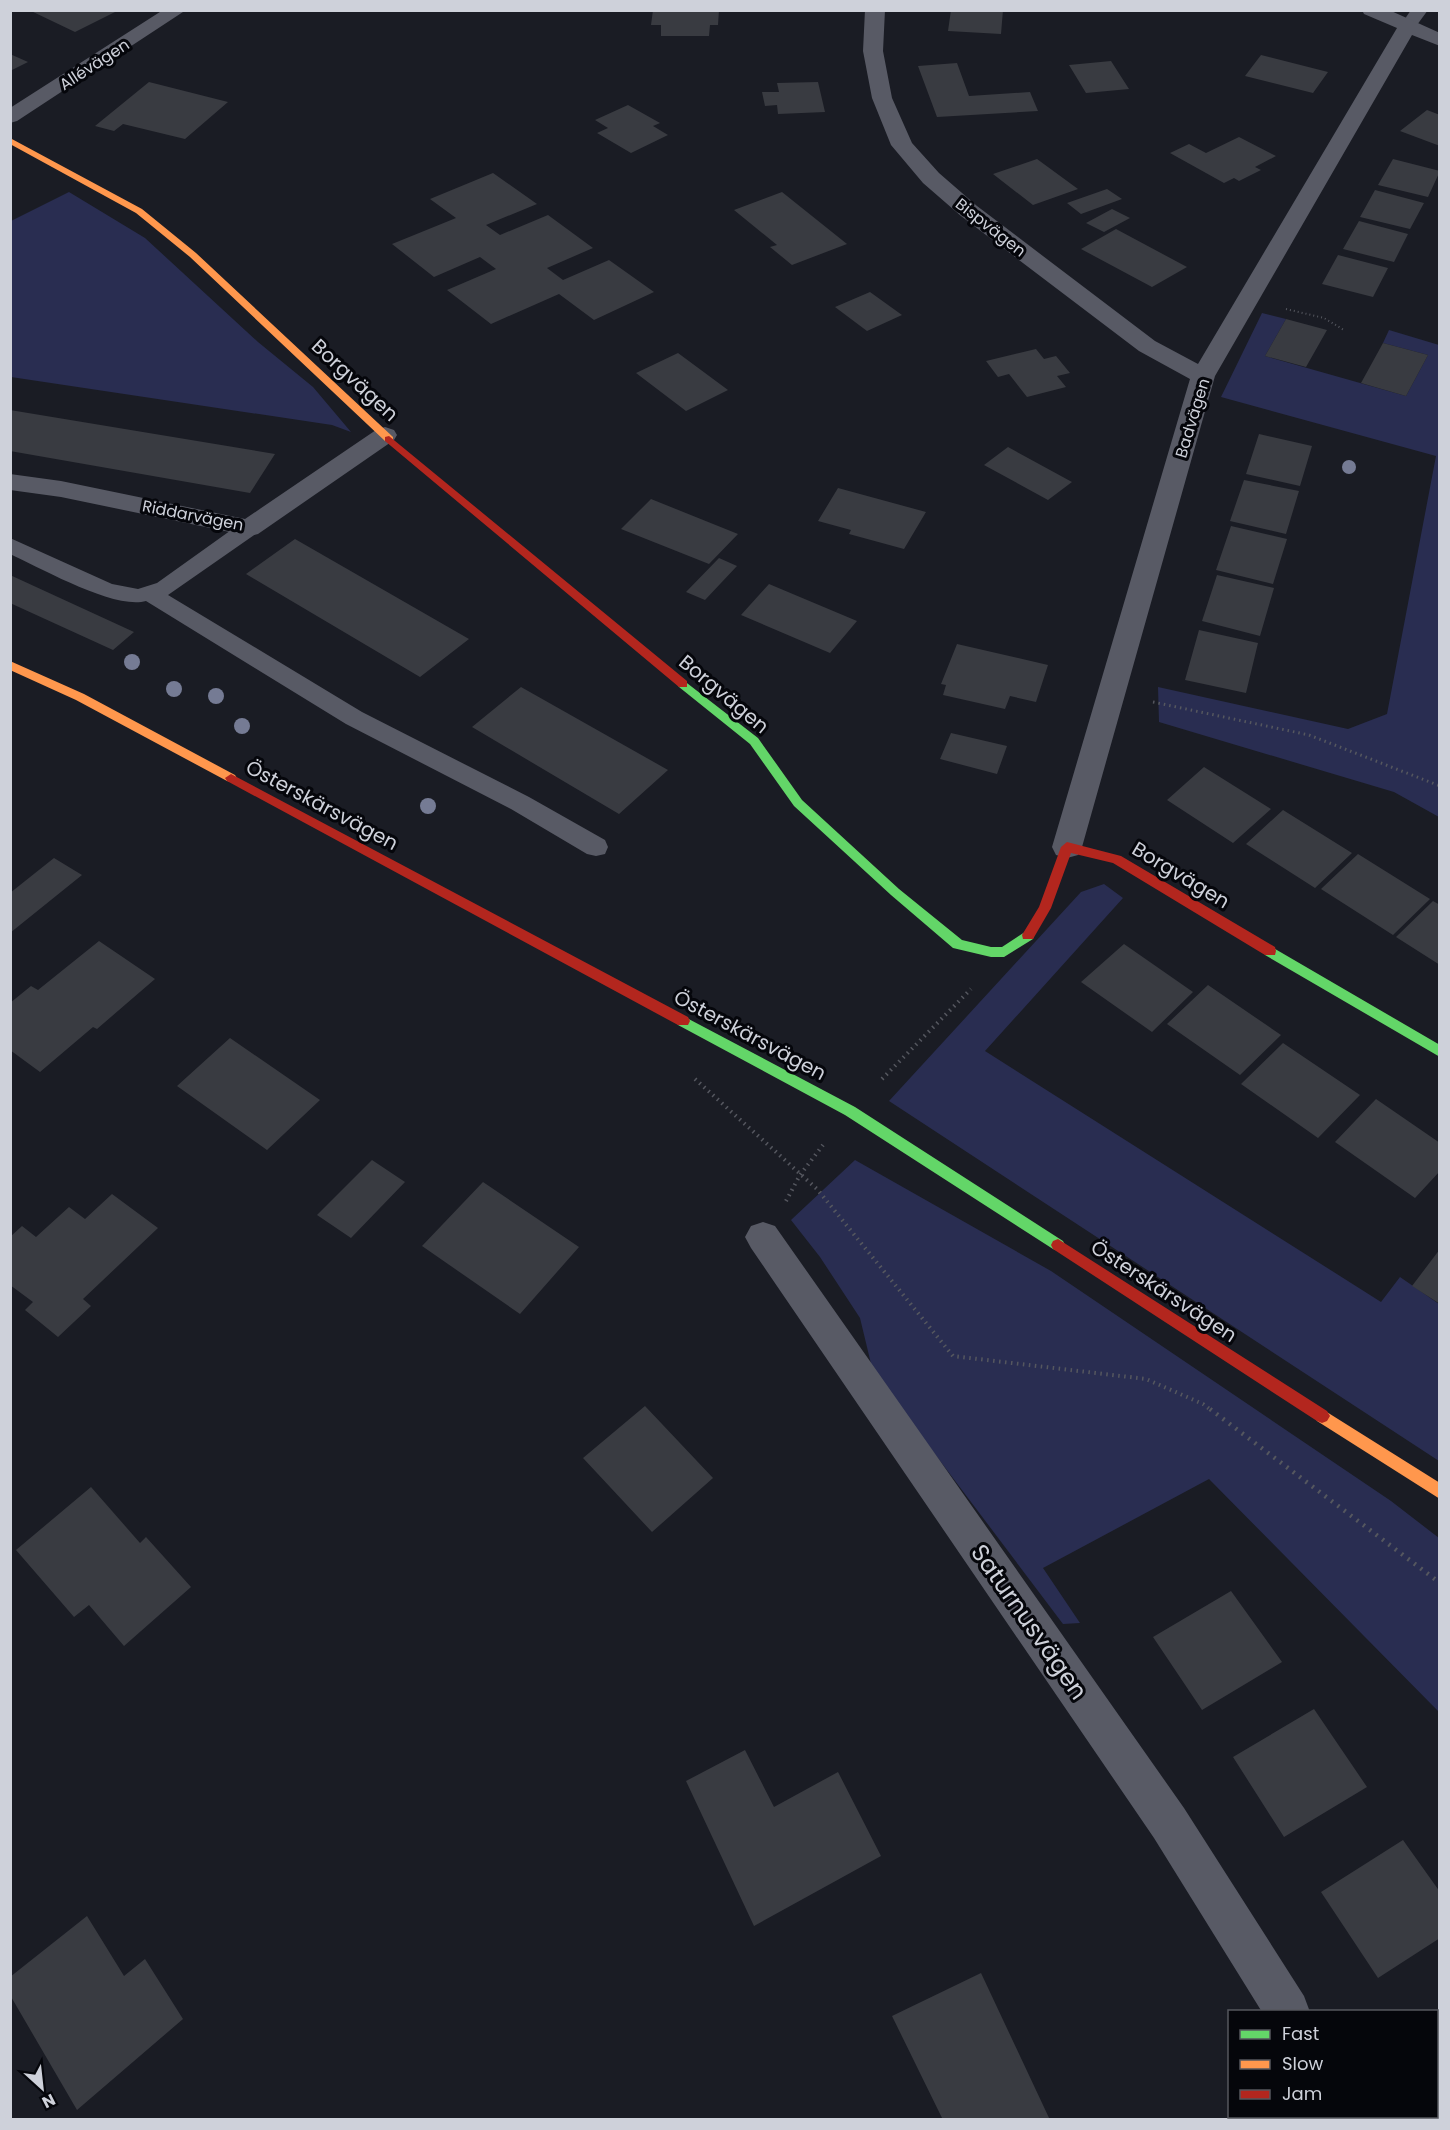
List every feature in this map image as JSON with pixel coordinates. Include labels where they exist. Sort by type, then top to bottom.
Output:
[{"type":"street","name":"Allévägen","points":[[10,117],[177,10]]},
{"type":"street","name":"Bispvägen","points":[[875,10],[873,51],[882,98],[902,145],[931,178],[969,211],[1147,346],[1203,376]]},
{"type":"street","points":[[1371,10],[1414,18],[1440,40]]},
{"type":"street","name":"Badvägen","points":[[1067,847],[1203,376],[1414,18]]},
{"type":"street","name":"Borgvägen","points":[[10,140],[139,211],[194,255],[385,435],[652,659],[754,741],[798,803],[895,892],[958,944],[991,952],[1004,952],[1027,937],[1045,908],[1067,847],[1117,859],[1440,1052]]},
{"type":"street","name":"Riddarvägen","points":[[10,482],[61,489],[249,528],[385,435]]},
{"type":"street","name":"Österskärsvägen","points":[[10,665],[80,697],[850,1111],[1440,1492]]},
{"type":"street","name":"Saturnusvägen","points":[[763,1237],[1169,1823],[1287,2010]]},
{"type":"lane","points":[[10,545],[107,590],[138,596],[165,588],[249,528]]},
{"type":"lane","points":[[150,594],[354,718],[520,803],[596,847]]},
{"type":"path","points":[[1248,300],[1324,318],[1344,330]]},
{"type":"path","points":[[1112,694],[1309,735],[1440,786]]},
{"type":"path","points":[[689,1073],[817,1189],[953,1356],[1146,1379],[1203,1404],[1440,1583]]},
{"type":"shaded area","points":[[69,192],[145,238],[258,342],[313,387],[351,432],[332,425],[11,377],[11,221]]},
{"type":"shaded area","points":[[1262,313],[1286,319],[1265,356],[1406,396],[1428,355],[1383,343],[1389,330],[1439,345],[1439,817],[1394,792],[1159,722],[1158,687],[1348,729],[1387,714],[1436,456],[1221,397]]},
{"type":"shaded area","points":[[1104,884],[1123,898],[985,1051],[1381,1302],[1400,1277],[1439,1304],[1439,1461],[889,1101],[1081,892]]},
{"type":"shaded area","points":[[855,1160],[1051,1271],[1391,1501],[1439,1538],[1439,1712],[1209,1479],[1043,1568],[1080,1623],[1063,1624],[873,1372],[860,1318],[820,1257],[791,1220]]},
{"type":"building","points":[[29,10],[111,10],[115,12],[75,32]]},
{"type":"building","points":[[653,10],[719,10],[718,25],[710,25],[709,36],[661,36],[661,25],[651,25]]},
{"type":"building","points":[[951,10],[1003,10],[1001,34],[948,31]]},
{"type":"building","points":[[10,54],[28,62],[10,71]]},
{"type":"building","points":[[1261,55],[1328,72],[1313,93],[1245,76]]},
{"type":"building","points":[[1111,61],[1129,89],[1086,93],[1069,65]]},
{"type":"building","points":[[957,63],[969,96],[1030,92],[1038,111],[937,117],[918,66]]},
{"type":"building","points":[[149,82],[228,102],[185,139],[123,124],[114,131],[95,126]]},
{"type":"building","points":[[818,82],[825,112],[778,114],[777,105],[765,106],[762,92],[779,92],[777,83]]},
{"type":"building","points":[[628,105],[660,123],[653,126],[668,135],[631,153],[597,133],[608,128],[595,120]]},
{"type":"building","points":[[1427,110],[1440,115],[1440,146],[1400,131]]},
{"type":"building","points":[[1239,137],[1276,156],[1255,167],[1261,170],[1239,181],[1234,178],[1224,183],[1170,153],[1189,144],[1206,153]]},
{"type":"building","points":[[1037,159],[1078,189],[1033,205],[993,174]]},
{"type":"building","points":[[1393,159],[1440,171],[1428,197],[1378,185]]},
{"type":"building","points":[[493,173],[537,204],[486,225],[500,235],[548,215],[593,248],[547,268],[563,280],[609,260],[654,292],[594,320],[559,294],[491,324],[447,290],[496,269],[480,257],[434,277],[392,244],[456,218],[430,199]]},
{"type":"building","points":[[1107,189],[1122,199],[1081,214],[1067,203]]},
{"type":"building","points":[[1375,190],[1424,203],[1410,229],[1360,217]]},
{"type":"building","points":[[782,192],[847,244],[792,265],[770,247],[777,245],[734,210]]},
{"type":"building","points":[[1112,209],[1130,218],[1104,232],[1086,223]]},
{"type":"building","points":[[1359,221],[1408,234],[1394,262],[1343,249]]},
{"type":"building","points":[[1116,229],[1187,267],[1152,287],[1081,249]]},
{"type":"building","points":[[1338,255],[1388,268],[1373,297],[1322,284]]},
{"type":"building","points":[[870,292],[902,315],[867,331],[835,307]]},
{"type":"building","points":[[1286,319],[1327,330],[1306,367],[1265,356]]},
{"type":"building","points":[[1383,343],[1428,355],[1406,396],[1361,383]]},
{"type":"building","points":[[1036,349],[1044,359],[1056,356],[1070,373],[1057,376],[1066,387],[1027,397],[1009,374],[998,377],[986,361]]},
{"type":"building","points":[[678,353],[728,390],[686,411],[636,373]]},
{"type":"building","points":[[10,410],[275,454],[250,493],[10,451]]},
{"type":"building","points":[[1259,434],[1312,446],[1300,486],[1246,474]]},
{"type":"building","points":[[1008,447],[1072,482],[1048,500],[984,465]]},
{"type":"building","points":[[1244,480],[1299,491],[1286,534],[1230,521]]},
{"type":"building","points":[[838,488],[926,512],[904,549],[849,534],[851,530],[818,521]]},
{"type":"building","points":[[651,499],[738,534],[709,564],[621,529]]},
{"type":"building","points":[[1231,526],[1287,539],[1273,584],[1216,570]]},
{"type":"building","points":[[295,539],[469,639],[420,677],[246,574]]},
{"type":"building","points":[[719,558],[737,566],[705,600],[686,592]]},
{"type":"building","points":[[10,575],[134,632],[113,650],[10,603]]},
{"type":"building","points":[[1217,575],[1274,588],[1260,636],[1202,621]]},
{"type":"building","points":[[769,584],[857,621],[830,653],[741,615]]},
{"type":"building","points":[[1199,630],[1258,643],[1246,693],[1185,680]]},
{"type":"building","points":[[957,644],[1048,665],[1036,702],[1010,696],[1005,709],[943,695],[946,685],[941,684]]},
{"type":"building","points":[[521,687],[668,770],[619,814],[472,727]]},
{"type":"building","points":[[951,733],[1007,746],[997,774],[940,759]]},
{"type":"building","points":[[1204,767],[1271,809],[1233,843],[1167,800]]},
{"type":"building","points":[[1283,810],[1352,853],[1315,888],[1246,844]]},
{"type":"building","points":[[1358,854],[1430,899],[1393,935],[1321,889]]},
{"type":"building","points":[[54,858],[82,875],[10,933],[10,893]]},
{"type":"building","points":[[1433,901],[1440,905],[1440,965],[1396,937]]},
{"type":"building","points":[[99,941],[155,979],[97,1029],[93,1027],[40,1072],[10,1050],[10,1003],[31,986],[38,990]]},
{"type":"building","points":[[1124,944],[1193,992],[1152,1032],[1081,982]]},
{"type":"building","points":[[1208,985],[1281,1035],[1240,1075],[1167,1024]]},
{"type":"building","points":[[230,1038],[320,1100],[267,1150],[177,1086]]},
{"type":"building","points":[[1283,1043],[1360,1095],[1318,1138],[1241,1084]]},
{"type":"building","points":[[1376,1099],[1440,1143],[1440,1171],[1415,1198],[1335,1142]]},
{"type":"building","points":[[372,1160],[405,1182],[351,1238],[317,1215]]},
{"type":"building","points":[[483,1182],[579,1247],[520,1314],[422,1246]]},
{"type":"building","points":[[112,1194],[158,1228],[83,1299],[91,1306],[58,1337],[25,1310],[33,1302],[10,1285],[10,1237],[22,1226],[36,1237],[69,1207],[85,1219]]},
{"type":"building","points":[[1440,1249],[1440,1304],[1412,1286]]},
{"type":"building","points":[[645,1406],[713,1478],[652,1532],[583,1458]]},
{"type":"building","points":[[91,1487],[140,1543],[146,1537],[191,1587],[124,1646],[89,1605],[74,1617],[16,1550]]},
{"type":"building","points":[[1231,1591],[1282,1662],[1202,1710],[1153,1637]]},
{"type":"building","points":[[1314,1709],[1367,1787],[1284,1837],[1233,1757]]},
{"type":"building","points":[[745,1750],[774,1807],[838,1772],[881,1856],[754,1926],[686,1781]]},
{"type":"building","points":[[1403,1840],[1440,1892],[1440,1938],[1378,1978],[1321,1892]]},
{"type":"building","points":[[87,1916],[124,1976],[145,1959],[183,2019],[77,2110],[10,1995],[10,1977]]},
{"type":"building","points":[[981,1973],[1050,2120],[943,2120],[892,2016]]},
{"type":"traffic: fast","points":[[683,684],[754,741],[798,803],[895,892],[958,944],[991,952],[1004,952],[1028,935]]},
{"type":"traffic: fast","points":[[1270,951],[1440,1052]]},
{"type":"traffic: fast","points":[[683,1021],[850,1111],[1058,1245]]},
{"type":"traffic: slow","points":[[10,140],[139,211],[193,255],[389,439]]},
{"type":"traffic: slow","points":[[10,665],[80,697],[231,778]]},
{"type":"traffic: slow","points":[[1322,1416],[1440,1492]]},
{"type":"traffic: jam","points":[[389,439],[683,684]]},
{"type":"traffic: jam","points":[[231,778],[683,1021]]},
{"type":"traffic: jam","points":[[1028,935],[1045,908],[1067,847],[1117,859],[1270,951]]},
{"type":"traffic: jam","points":[[1058,1245],[1322,1416]]}]
